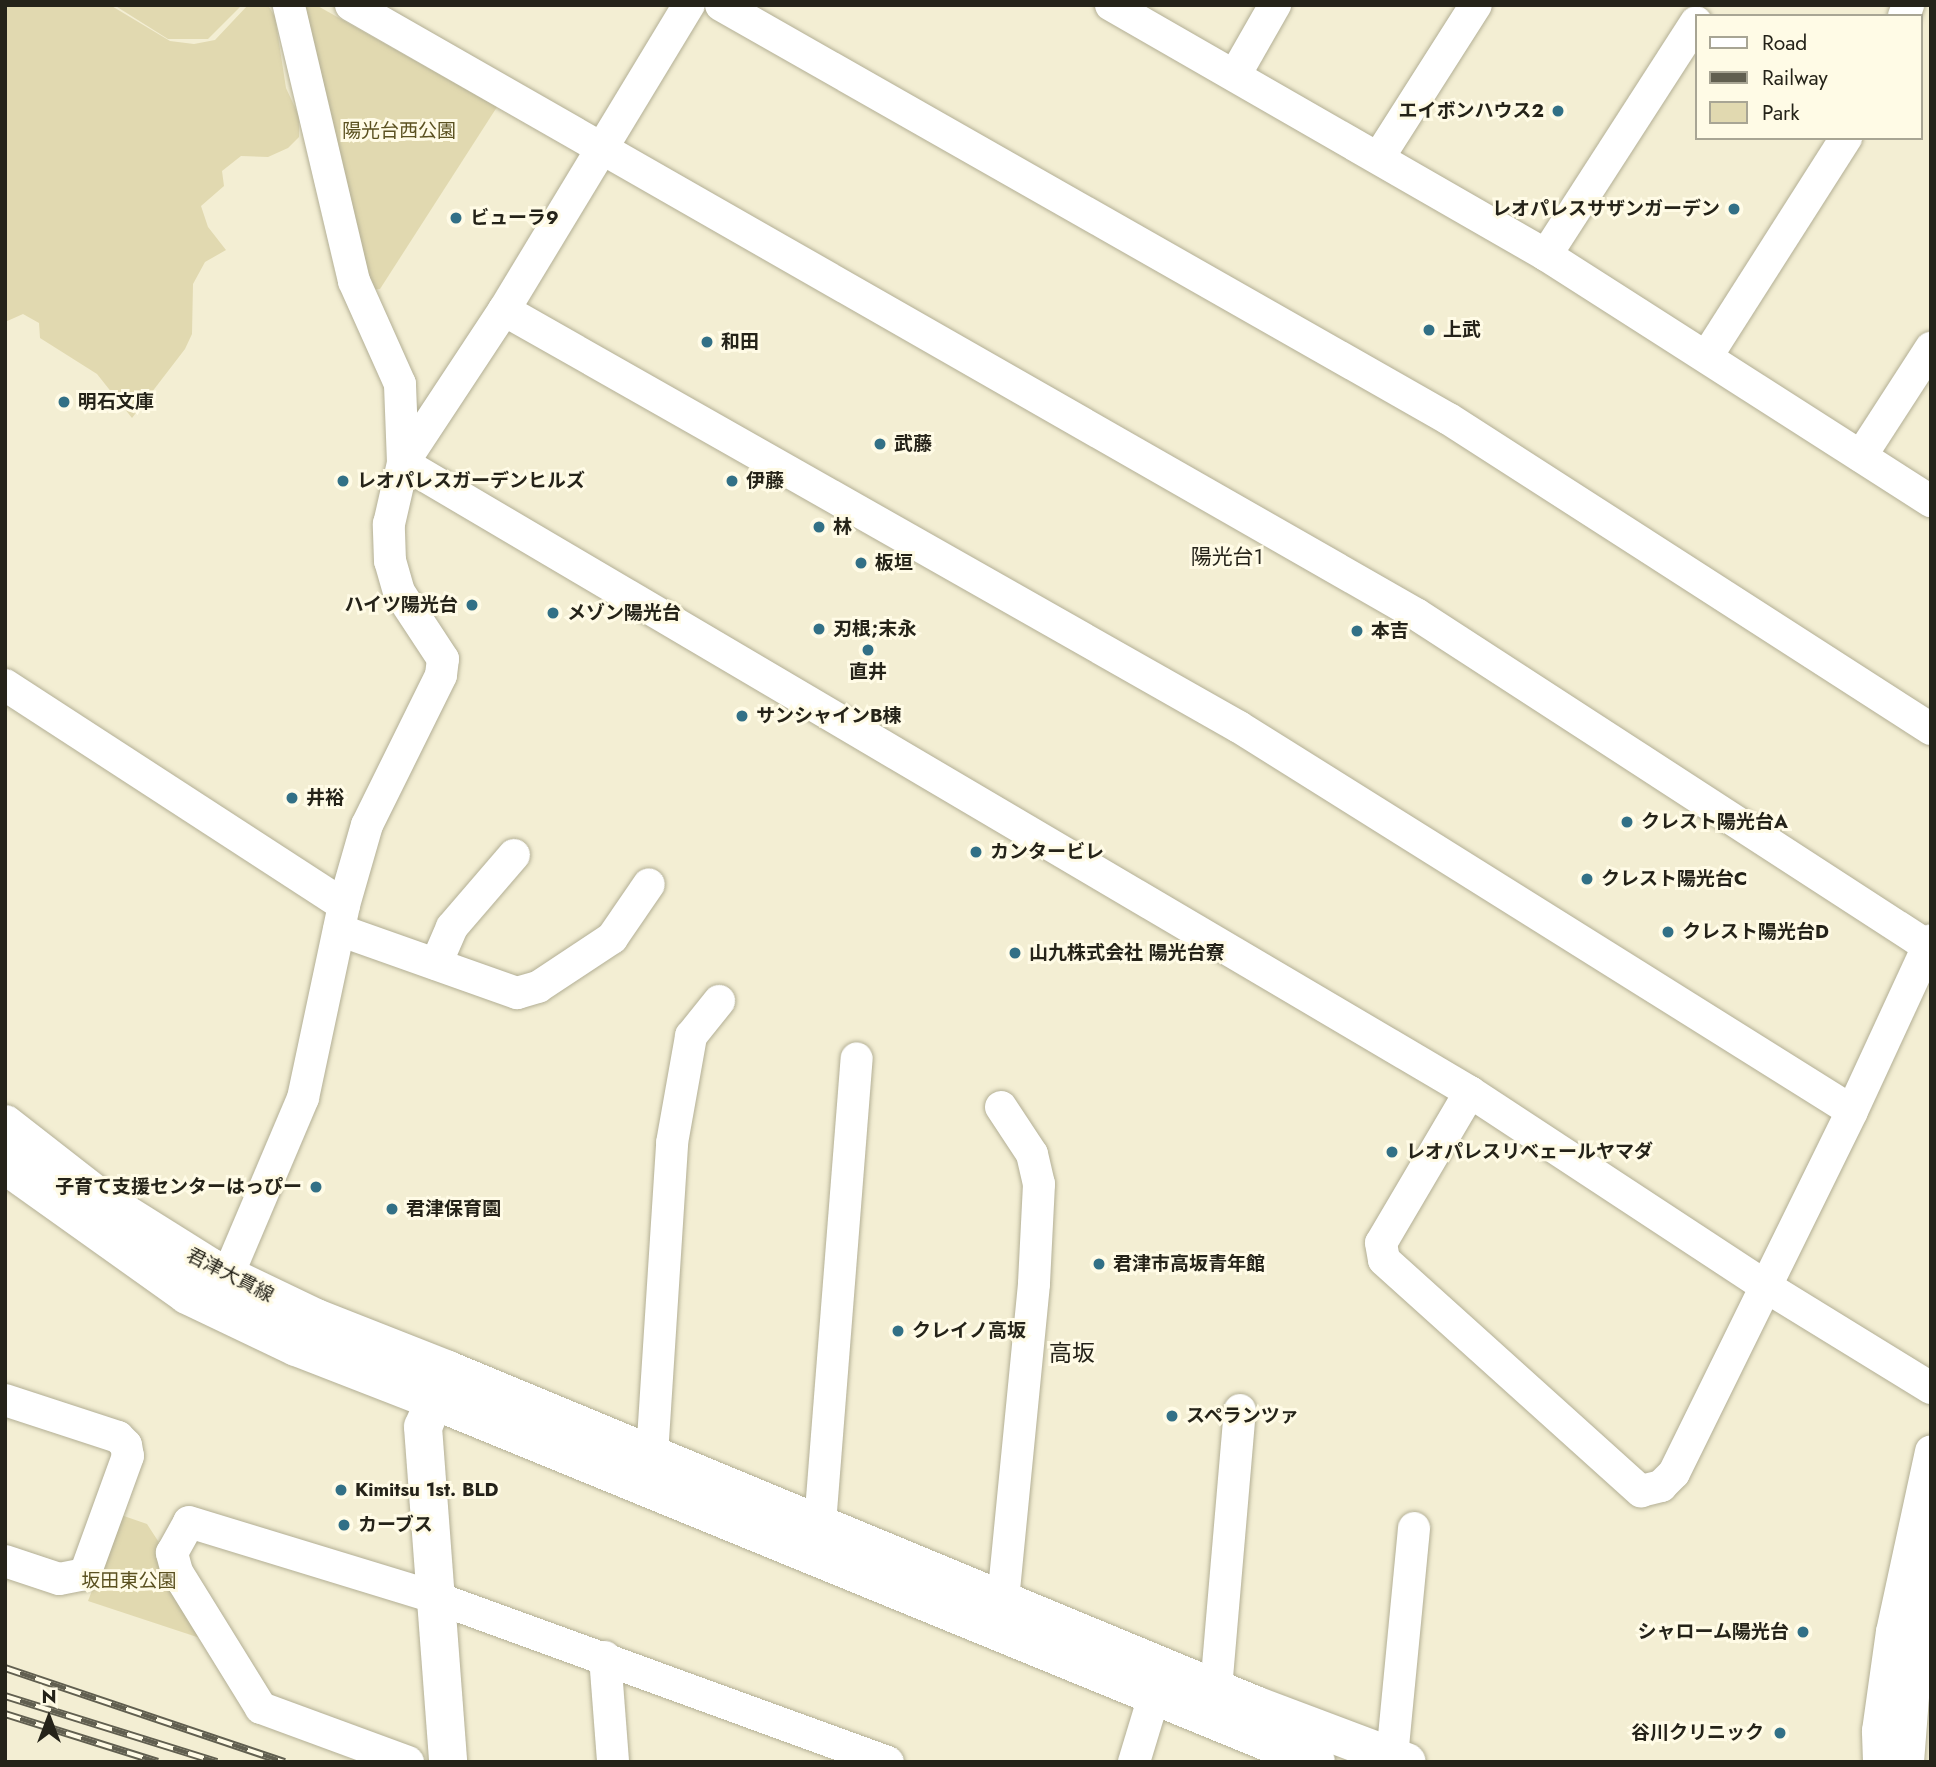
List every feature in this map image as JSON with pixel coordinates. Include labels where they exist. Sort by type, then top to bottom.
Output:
[{"type":"street","points":[[221,1292],[303,1098],[342,917],[368,825],[440,675],[443,660],[399,592],[390,561],[389,524],[402,463],[400,384],[354,281],[289,5]]},
{"type":"street","points":[[351,5],[1416,614],[1928,942],[1852,1111],[1674,1473],[1661,1486],[1641,1492],[1384,1260],[1381,1243],[1470,1092]]},
{"type":"street","points":[[402,463],[504,310],[689,5]]},
{"type":"street","points":[[721,5],[1450,419],[1931,729]]},
{"type":"street","points":[[1111,5],[1546,255],[1931,501]]},
{"type":"street","points":[[1235,75],[1275,5]]},
{"type":"street","points":[[1379,157],[1476,5]]},
{"type":"street","points":[[1546,255],[1694,25]]},
{"type":"street","points":[[1707,356],[1845,140]]},
{"type":"street","points":[[504,310],[1239,727],[1852,1111]]},
{"type":"street","points":[[1861,456],[1931,348]]},
{"type":"street","points":[[402,463],[1470,1092],[1765,1286],[1931,1388]]},
{"type":"street","points":[[5,685],[342,917],[436,964],[517,993],[538,987],[612,937],[649,884]]},
{"type":"street","points":[[436,964],[452,927],[514,855]]},
{"type":"street","points":[[652,1455],[672,1143],[691,1036],[719,1001]]},
{"type":"street","points":[[820,1524],[857,1058]]},
{"type":"street","points":[[1001,1107],[1032,1154],[1039,1184],[1034,1284],[1003,1600]]},
{"type":"street","name":"君津大貫線","points":[[5,1124],[149,1231],[221,1292],[296,1347],[442,1386]]},
{"type":"street","name":"君津大貫線","points":[[5,1165],[102,1237],[221,1292]]},
{"type":"street","points":[[442,1386],[652,1455],[1216,1689],[1399,1759],[1414,1528]]},
{"type":"street","points":[[442,1386],[423,1427],[448,1762]]},
{"type":"street","points":[[442,1386],[1154,1696],[1316,1762]]},
{"type":"street","points":[[5,1400],[118,1437],[127,1445],[128,1456],[85,1574],[59,1579],[5,1562]]},
{"type":"street","points":[[1216,1689],[1240,1410]]},
{"type":"street","points":[[1879,1762],[1878,1731],[1892,1632],[1931,1451]]},
{"type":"street","points":[[408,1762],[261,1708],[177,1572],[172,1553],[189,1522],[434,1597],[888,1762]]},
{"type":"street","points":[[1905,1762],[1911,1684],[1931,1555]]},
{"type":"street","points":[[605,1657],[613,1762]]},
{"type":"street","points":[[1135,1762],[1154,1696]]},
{"type":"green space","points":[[5,5],[110,5],[170,41],[194,44],[215,40],[248,5],[268,5],[275,17],[286,88],[299,116],[299,137],[288,148],[268,157],[241,156],[222,171],[224,186],[201,206],[208,227],[226,250],[205,262],[193,284],[192,334],[185,349],[132,418],[97,374],[40,338],[39,323],[23,314],[5,322]]},
{"type":"green space","points":[[114,5],[242,5],[208,39],[168,39]]},
{"type":"green space","name":"陽光台西公園","points":[[299,5],[316,5],[497,107],[380,289],[367,290]]},
{"type":"green space","name":"坂田東公園","points":[[121,1515],[147,1524],[160,1544],[156,1556],[161,1575],[200,1638],[88,1601]]},
{"type":"railway","points":[[5,1668],[285,1762]]},
{"type":"railway","points":[[5,1696],[217,1762]]},
{"type":"railway","points":[[5,1714],[158,1762]]},
{"type":"place","name":"エイボンハウス2","points":[[1558,111]]},
{"type":"place","name":"レオパレスサザンガーデン","points":[[1734,209]]},
{"type":"place","name":"ビューラ9","points":[[456,218]]},
{"type":"place","name":"上武","points":[[1429,330]]},
{"type":"place","name":"和田","points":[[707,342]]},
{"type":"place","name":"明石文庫","points":[[64,402]]},
{"type":"place","name":"武藤","points":[[880,444]]},
{"type":"place","name":"レオパレスガーデンヒルズ","points":[[343,481]]},
{"type":"place","name":"伊藤","points":[[732,481]]},
{"type":"place","name":"林","points":[[819,527]]},
{"type":"place","name":"板垣","points":[[861,563]]},
{"type":"place","name":"ハイツ陽光台","points":[[472,605]]},
{"type":"place","name":"メゾン陽光台","points":[[553,613]]},
{"type":"place","name":"刃根;末永","points":[[819,629]]},
{"type":"place","name":"本吉","points":[[1357,631]]},
{"type":"place","name":"直井","points":[[868,650]]},
{"type":"place","name":"サンシャインB棟","points":[[742,716]]},
{"type":"place","name":"井裕","points":[[292,798]]},
{"type":"place","name":"クレスト陽光台A","points":[[1627,822]]},
{"type":"place","name":"カンタービレ","points":[[976,852]]},
{"type":"place","name":"クレスト陽光台C","points":[[1587,879]]},
{"type":"place","name":"クレスト陽光台D","points":[[1668,932]]},
{"type":"place","name":"山九株式会社 陽光台寮","points":[[1015,953]]},
{"type":"place","name":"レオパレスリベェールヤマダ","points":[[1392,1152]]},
{"type":"place","name":"子育て支援センターはっぴー","points":[[316,1187]]},
{"type":"place","name":"君津保育園","points":[[392,1209]]},
{"type":"place","name":"君津市高坂青年館","points":[[1099,1264]]},
{"type":"place","name":"クレイノ高坂","points":[[898,1331]]},
{"type":"place","name":"スペランツァ","points":[[1172,1416]]},
{"type":"place","name":"Kimitsu 1st. BLD","points":[[341,1490]]},
{"type":"place","name":"カーブス","points":[[344,1525]]},
{"type":"place","name":"シャローム陽光台","points":[[1803,1632]]},
{"type":"place","name":"谷川クリニック","points":[[1780,1733]]},
{"type":"district","name":"陽光台1","points":[[1227,557]]},
{"type":"district","name":"高坂","points":[[1072,1353]]}]
